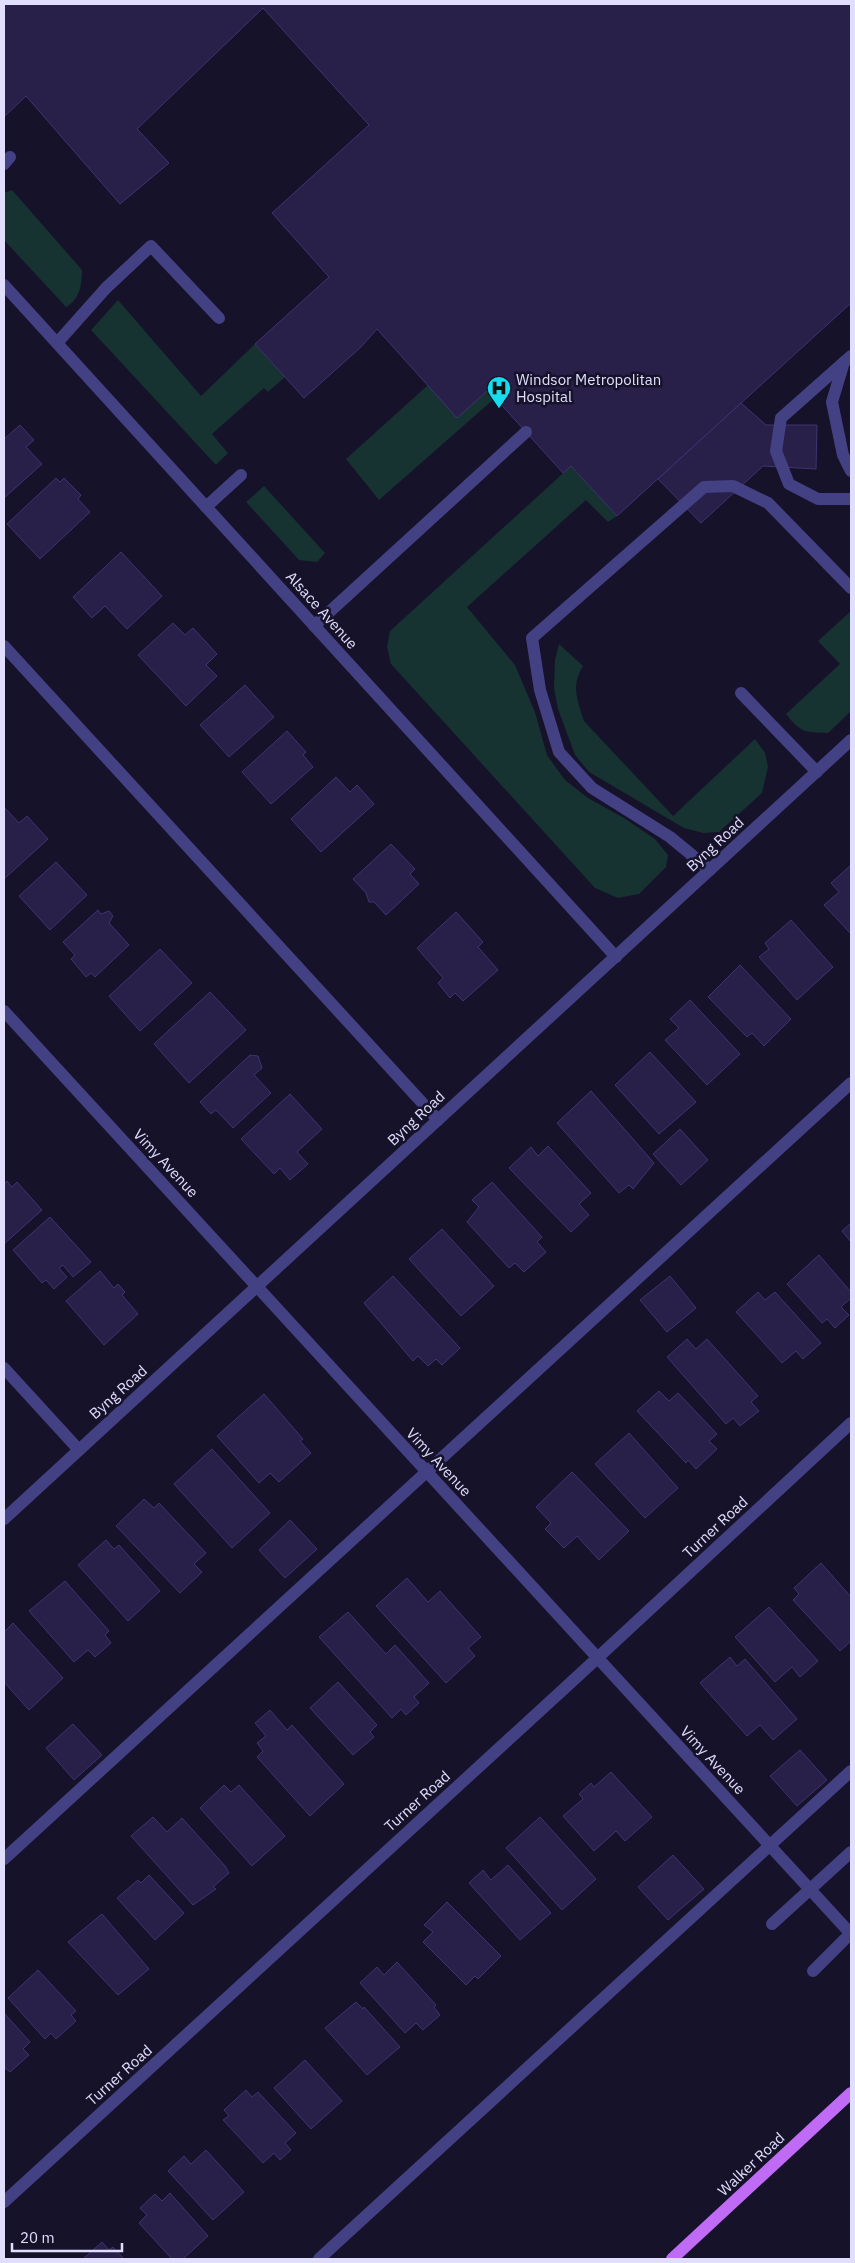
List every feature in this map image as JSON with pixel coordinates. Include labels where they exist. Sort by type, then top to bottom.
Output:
[{"type":"main road","name":"Walker Road","points":[[672,2259],[851,2093]]},
{"type":"street","points":[[57,343],[106,288],[151,246],[219,318]]},
{"type":"street","name":"Alsace Avenue","points":[[4,284],[616,957]]},
{"type":"street","points":[[848,359],[832,402],[843,456],[851,471]]},
{"type":"street","points":[[848,359],[781,418],[776,451],[789,484],[818,499],[851,500]]},
{"type":"street","points":[[314,626],[526,432]]},
{"type":"street","points":[[206,507],[241,475]]},
{"type":"street","points":[[710,870],[670,837],[592,788],[559,752],[540,690],[532,638],[704,487],[733,486],[768,503],[851,588]]},
{"type":"street","points":[[4,646],[438,1120]]},
{"type":"street","points":[[741,693],[817,772]]},
{"type":"street","name":"Byng Road","points":[[4,1519],[851,740]]},
{"type":"street","name":"Vimy Avenue","points":[[4,1011],[851,1934]]},
{"type":"street","points":[[4,1858],[851,1083]]},
{"type":"street","points":[[4,1368],[79,1450]]},
{"type":"street","name":"Turner Road","points":[[4,2202],[598,1658],[851,1423]]},
{"type":"street","points":[[320,2259],[851,1771]]},
{"type":"street","points":[[772,1924],[809,1888],[851,1852]]},
{"type":"street","points":[[813,1971],[851,1934]]},
{"type":"green space","points":[[12,190],[82,270],[81,286],[74,300],[66,307],[4,240],[4,193]]},
{"type":"green space","points":[[118,300],[201,396],[255,344],[285,377],[268,392],[264,388],[212,434],[228,453],[216,465],[91,330]]},
{"type":"green space","points":[[428,385],[488,390],[495,398],[379,500],[346,459]]},
{"type":"green space","points":[[571,466],[617,516],[608,522],[586,500],[467,607],[515,665],[535,712],[547,755],[565,780],[588,798],[624,818],[655,839],[668,855],[666,867],[639,894],[618,898],[595,888],[391,664],[387,647],[390,631]]},
{"type":"green space","points":[[264,486],[325,553],[317,562],[299,560],[246,502]]},
{"type":"green space","points":[[851,611],[851,711],[828,733],[804,730],[796,725],[786,714],[840,664],[818,641]]},
{"type":"green space","points":[[559,644],[583,666],[577,680],[576,693],[584,721],[673,816],[755,739],[765,753],[768,767],[762,793],[719,832],[703,833],[684,828],[589,772],[575,755],[558,709],[554,688],[555,660]]},
{"type":"building","name":"Windsor Metropolitan Hospital","points":[[4,4],[851,4],[851,303],[617,516],[571,466],[563,473],[488,390],[457,418],[377,329],[361,347],[304,398],[255,344],[329,277],[272,213],[369,125],[263,8],[137,129],[169,163],[120,204],[26,96],[4,117]]},
{"type":"building","points":[[741,403],[766,425],[817,425],[816,469],[763,466],[701,523],[658,479]]},
{"type":"building","points":[[20,425],[34,440],[26,447],[42,464],[4,498],[4,439]]},
{"type":"building","points":[[56,478],[60,482],[64,478],[81,495],[78,499],[90,512],[40,559],[7,524]]},
{"type":"building","points":[[121,552],[162,596],[127,629],[105,606],[92,618],[73,597]]},
{"type":"building","points":[[173,623],[185,635],[193,628],[217,654],[206,665],[217,676],[186,706],[138,655]]},
{"type":"building","points":[[245,685],[274,717],[229,757],[200,725]]},
{"type":"building","points":[[287,731],[306,752],[303,755],[313,767],[271,804],[242,772]]},
{"type":"building","points":[[336,777],[350,792],[357,785],[374,804],[321,852],[291,819]]},
{"type":"building","points":[[4,807],[19,823],[27,816],[48,839],[4,879]]},
{"type":"building","points":[[391,844],[415,869],[410,874],[419,884],[386,915],[374,902],[369,902],[366,893],[353,879]]},
{"type":"building","points":[[56,862],[87,895],[50,930],[19,896]]},
{"type":"building","points":[[851,865],[851,934],[824,905],[839,892],[831,883]]},
{"type":"building","points":[[98,910],[101,914],[109,911],[113,916],[109,923],[129,945],[95,977],[91,973],[86,977],[71,959],[75,955],[63,942]]},
{"type":"building","points":[[456,912],[483,942],[478,947],[498,970],[463,1001],[455,993],[450,998],[438,983],[443,978],[417,948]]},
{"type":"building","points":[[791,920],[833,967],[797,1000],[759,957],[769,949],[765,943]]},
{"type":"building","points":[[160,949],[192,983],[140,1031],[109,996]]},
{"type":"building","points":[[740,965],[791,1019],[764,1046],[752,1033],[747,1037],[708,997]]},
{"type":"building","points":[[210,992],[246,1030],[189,1083],[154,1044]]},
{"type":"building","points":[[690,1000],[740,1054],[707,1085],[665,1040],[679,1028],[670,1019]]},
{"type":"building","points":[[650,1052],[696,1102],[659,1134],[615,1085]]},
{"type":"building","points":[[250,1055],[258,1056],[262,1068],[254,1075],[271,1093],[233,1128],[216,1110],[211,1114],[200,1102]]},
{"type":"building","points":[[591,1091],[654,1163],[633,1189],[629,1185],[619,1193],[557,1123]]},
{"type":"building","points":[[290,1094],[322,1129],[297,1152],[308,1164],[290,1180],[280,1168],[274,1174],[241,1139]]},
{"type":"building","points":[[680,1129],[708,1160],[681,1185],[653,1154]]},
{"type":"building","points":[[548,1146],[591,1193],[579,1204],[589,1215],[571,1232],[509,1168],[531,1147],[538,1156]]},
{"type":"building","points":[[7,1181],[12,1187],[17,1182],[42,1210],[4,1244],[4,1184]]},
{"type":"building","points":[[492,1182],[542,1237],[537,1242],[546,1252],[524,1272],[515,1263],[509,1268],[467,1222],[479,1207],[472,1200]]},
{"type":"building","points":[[50,1217],[91,1262],[73,1277],[63,1265],[59,1268],[67,1277],[54,1289],[46,1280],[42,1283],[13,1250]]},
{"type":"building","points":[[851,1223],[851,1242],[842,1231]]},
{"type":"building","points":[[442,1229],[494,1286],[461,1316],[409,1259]]},
{"type":"building","points":[[819,1255],[851,1292],[851,1298],[841,1307],[849,1315],[835,1328],[827,1319],[822,1323],[787,1284]]},
{"type":"building","points":[[100,1271],[114,1288],[118,1284],[125,1292],[122,1295],[138,1314],[104,1345],[66,1301]]},
{"type":"building","points":[[393,1276],[460,1348],[442,1365],[436,1359],[428,1366],[418,1356],[413,1361],[364,1303]]},
{"type":"building","points":[[670,1276],[696,1308],[667,1332],[640,1300]]},
{"type":"building","points":[[758,1292],[765,1300],[775,1292],[821,1343],[803,1359],[796,1351],[782,1363],[736,1312]]},
{"type":"building","points":[[687,1339],[696,1349],[707,1339],[758,1396],[751,1402],[759,1411],[740,1426],[733,1418],[726,1424],[667,1357]]},
{"type":"building","points":[[659,1391],[669,1401],[678,1393],[717,1434],[709,1441],[717,1449],[696,1469],[688,1460],[686,1463],[637,1411]]},
{"type":"building","points":[[264,1394],[303,1439],[300,1441],[311,1453],[279,1482],[270,1473],[259,1483],[217,1436]]},
{"type":"building","points":[[629,1433],[678,1488],[645,1518],[595,1464]]},
{"type":"building","points":[[212,1449],[270,1513],[232,1548],[174,1484]]},
{"type":"building","points":[[572,1472],[629,1531],[599,1560],[577,1536],[564,1548],[545,1529],[551,1523],[536,1507]]},
{"type":"building","points":[[144,1499],[154,1508],[159,1503],[206,1553],[194,1564],[202,1572],[180,1593],[116,1526]]},
{"type":"building","points":[[290,1520],[317,1549],[285,1578],[259,1550]]},
{"type":"building","points":[[106,1540],[114,1549],[119,1545],[160,1591],[128,1621],[78,1565]]},
{"type":"building","points":[[821,1563],[851,1597],[851,1641],[840,1651],[793,1600],[799,1594],[794,1588]]},
{"type":"building","points":[[407,1578],[428,1602],[440,1591],[481,1637],[468,1648],[475,1656],[446,1683],[376,1606]]},
{"type":"building","points":[[65,1581],[109,1631],[105,1635],[111,1643],[95,1657],[88,1650],[74,1662],[29,1611]]},
{"type":"building","points":[[769,1607],[818,1661],[800,1677],[792,1667],[775,1682],[735,1637]]},
{"type":"building","points":[[348,1612],[386,1654],[395,1645],[429,1683],[414,1697],[419,1703],[406,1715],[401,1709],[392,1718],[319,1637]]},
{"type":"building","points":[[13,1623],[63,1678],[29,1710],[4,1682],[4,1632]]},
{"type":"building","points":[[730,1657],[737,1666],[745,1659],[797,1719],[773,1740],[760,1725],[747,1736],[700,1683]]},
{"type":"building","points":[[338,1682],[377,1725],[370,1732],[374,1737],[353,1755],[310,1708]]},
{"type":"building","points":[[270,1710],[287,1730],[292,1725],[344,1784],[310,1816],[257,1757],[263,1751],[257,1743],[266,1736],[255,1723]]},
{"type":"building","points":[[73,1724],[102,1755],[74,1780],[46,1748]]},
{"type":"building","points":[[800,1750],[827,1780],[797,1806],[770,1776]]},
{"type":"building","points":[[611,1772],[652,1817],[625,1841],[616,1831],[594,1851],[563,1816],[583,1799],[579,1794],[591,1783],[594,1787]]},
{"type":"building","points":[[224,1785],[231,1792],[239,1785],[285,1836],[252,1866],[200,1808]]},
{"type":"building","points":[[153,1817],[167,1832],[182,1818],[225,1866],[229,1873],[213,1887],[216,1889],[193,1905],[131,1836]]},
{"type":"building","points":[[540,1817],[596,1879],[562,1910],[506,1848]]},
{"type":"building","points":[[673,1855],[704,1889],[668,1920],[638,1887]]},
{"type":"building","points":[[508,1865],[551,1913],[520,1940],[469,1883],[483,1870],[491,1880]]},
{"type":"building","points":[[149,1875],[184,1913],[155,1940],[117,1898],[138,1880],[141,1883]]},
{"type":"building","points":[[447,1902],[501,1956],[478,1979],[475,1976],[466,1985],[423,1942],[433,1932],[424,1925]]},
{"type":"building","points":[[102,1914],[149,1969],[118,1995],[68,1942]]},
{"type":"building","points":[[397,1962],[436,2005],[434,2007],[440,2015],[423,2030],[416,2023],[405,2033],[360,1983],[377,1967],[384,1975]]},
{"type":"building","points":[[38,1970],[76,2011],[71,2015],[76,2021],[56,2039],[51,2033],[45,2039],[8,1998]]},
{"type":"building","points":[[356,2002],[363,2009],[364,2007],[400,2047],[367,2075],[325,2028]]},
{"type":"building","points":[[4,2013],[30,2042],[23,2049],[29,2055],[10,2072],[4,2067]]},
{"type":"building","points":[[305,2060],[342,2101],[311,2129],[274,2088]]},
{"type":"building","points":[[246,2090],[252,2097],[258,2092],[296,2133],[285,2143],[291,2150],[280,2160],[274,2153],[263,2163],[223,2120],[229,2116],[224,2110]]},
{"type":"building","points":[[206,2150],[244,2192],[213,2220],[168,2171],[184,2156],[191,2164]]},
{"type":"building","points":[[170,2193],[208,2236],[183,2259],[172,2259],[139,2223],[147,2215],[140,2208],[155,2194],[162,2201]]},
{"type":"building","points":[[102,2242],[109,2250],[113,2247],[124,2259],[83,2259]]},
{"type":"place","name":"Windsor Metropolitan Hospital","points":[[499,409]]}]
